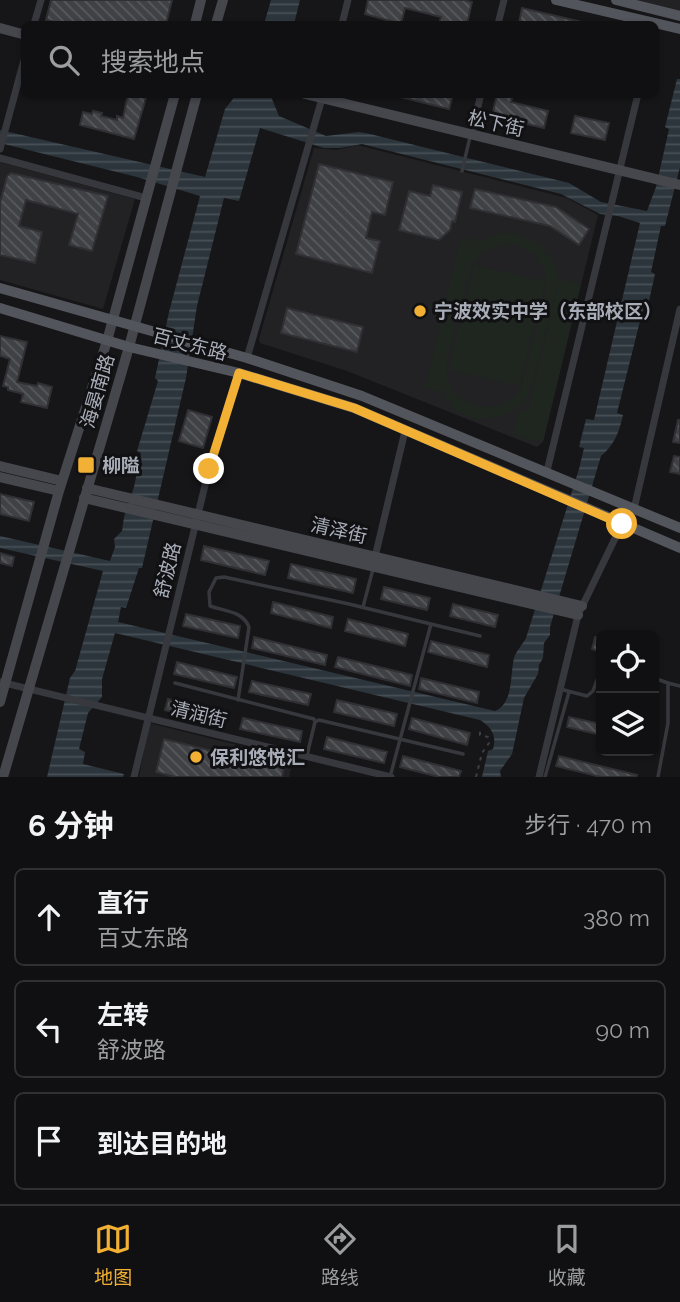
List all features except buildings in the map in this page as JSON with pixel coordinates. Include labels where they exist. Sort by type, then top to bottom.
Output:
[{"type":"main road","points":[[196,21],[201,0]]},
{"type":"main road","points":[[217,21],[223,0]]},
{"type":"main road","points":[[556,0],[640,21]]},
{"type":"main road","points":[[616,0],[680,16]]},
{"type":"main road","points":[[659,26],[680,29]]},
{"type":"main road","points":[[0,28],[21,32]]},
{"type":"main road","name":"海晏南路","points":[[0,702],[2,683],[107,341],[174,98]]},
{"type":"main road","name":"海晏南路","points":[[3,777],[129,347],[196,98]]},
{"type":"main road","name":"松下街","points":[[327,98],[680,185]]},
{"type":"main road","name":"百丈东路","points":[[0,288],[247,358],[362,396],[680,528]]},
{"type":"main road","name":"百丈东路","points":[[0,308],[107,341],[239,373],[354,408],[680,548]]},
{"type":"main road","points":[[0,466],[61,486]]},
{"type":"main road","points":[[0,477],[61,486]]},
{"type":"main road","name":"清泽街","points":[[86,493],[580,611]]},
{"type":"street","points":[[35,21],[41,0]]},
{"type":"street","points":[[344,21],[348,0]]},
{"type":"street","points":[[499,21],[504,0]]},
{"type":"street","points":[[657,21],[659,11]]},
{"type":"street","points":[[0,148],[21,71]]},
{"type":"street","points":[[247,358],[323,98]]},
{"type":"street","points":[[471,135],[480,98]]},
{"type":"street","points":[[547,471],[637,98]]},
{"type":"street","points":[[0,159],[146,198]]},
{"type":"street","points":[[634,509],[677,336],[680,309]]},
{"type":"street","name":"舒波路","points":[[134,777],[146,718],[209,469],[239,373]]},
{"type":"street","points":[[374,561],[405,430]]},
{"type":"street","points":[[539,777],[564,690],[580,611],[622,524]]},
{"type":"street","name":"清润街","points":[[2,683],[390,777]]},
{"type":"lane","points":[[462,171],[471,135]]},
{"type":"lane","points":[[363,607],[374,561]]},
{"type":"lane","points":[[238,699],[249,627],[246,620],[239,615],[210,606],[209,592],[216,578],[224,577],[363,607],[480,636]]},
{"type":"lane","points":[[390,777],[431,624]]},
{"type":"lane","points":[[659,680],[680,685]]},
{"type":"lane","points":[[175,683],[314,719],[315,722]]},
{"type":"lane","points":[[545,777],[564,690],[587,696],[593,691],[596,683]]},
{"type":"lane","points":[[658,777],[668,723],[668,683]]},
{"type":"lane","points":[[315,722],[319,720],[463,754]]},
{"type":"lane","points":[[307,757],[315,722]]},
{"type":"path","points":[[476,777],[482,753],[489,743],[488,737],[480,736],[480,730]]},
{"type":"shaded area","points":[[271,0],[300,0],[295,21],[265,21]]},
{"type":"shaded area","points":[[616,0],[680,0],[680,16]]},
{"type":"shaded area","points":[[677,79],[680,79],[680,167],[665,226],[661,226],[651,272],[655,274],[649,301],[645,301],[617,413],[623,415],[613,442],[601,456],[550,627],[550,635],[544,643],[543,658],[538,674],[524,698],[512,754],[500,771],[501,777],[482,777],[488,751],[493,749],[494,736],[480,720],[115,633],[102,679],[102,697],[88,713],[79,749],[85,752],[83,764],[124,774],[123,777],[47,777],[70,678],[75,671],[103,571],[0,548],[0,536],[110,561],[115,547],[114,539],[122,531],[134,487],[141,453],[137,451],[158,381],[155,378],[169,312],[200,196],[137,177],[0,143],[0,130],[205,177],[225,109],[234,98],[272,98],[279,116],[326,136],[359,132],[370,134],[569,183],[601,202],[647,211],[656,187],[669,129],[665,127]],"holes":[[[260,128],[324,148],[362,144],[561,194],[600,214],[640,223],[594,420],[586,419],[579,447],[584,448],[579,469],[526,638],[514,658],[508,695],[501,707],[495,711],[118,622],[121,607],[126,608],[139,568],[142,568],[186,378],[197,306],[224,198],[239,201]]]},
{"type":"shaded area","name":"宁波效实中学（东部校区）","points":[[357,145],[567,198],[598,215],[543,442],[537,447],[347,371],[260,343],[314,148],[337,150]]},
{"type":"shaded area","points":[[0,162],[135,199],[103,309],[0,280]]},
{"type":"shaded area","points":[[498,233],[529,238],[552,259],[558,280],[532,386],[524,403],[503,417],[477,419],[457,412],[440,389],[439,392],[425,388],[461,237],[476,240],[476,243]],"holes":[[[509,244],[518,246],[539,261],[546,285],[521,389],[509,400],[496,406],[471,404],[460,397],[452,387],[447,374],[447,358],[473,262],[487,249]]]},
{"type":"shaded area","points":[[474,265],[545,281],[520,386],[449,370]]},
{"type":"shaded area","points":[[559,279],[581,284],[543,442],[513,435],[519,410],[528,411]]},
{"type":"shaded area","points":[[149,723],[293,759],[289,777],[139,777]]},
{"type":"place","name":"宁波效实中学（东部校区）","points":[[420,311]]},
{"type":"place","name":"柳隘","points":[[86,465]]},
{"type":"place","name":"保利悠悦汇","points":[[196,757]]},
{"type":"route","points":[[209,469],[239,373],[354,408],[622,524]]}]
